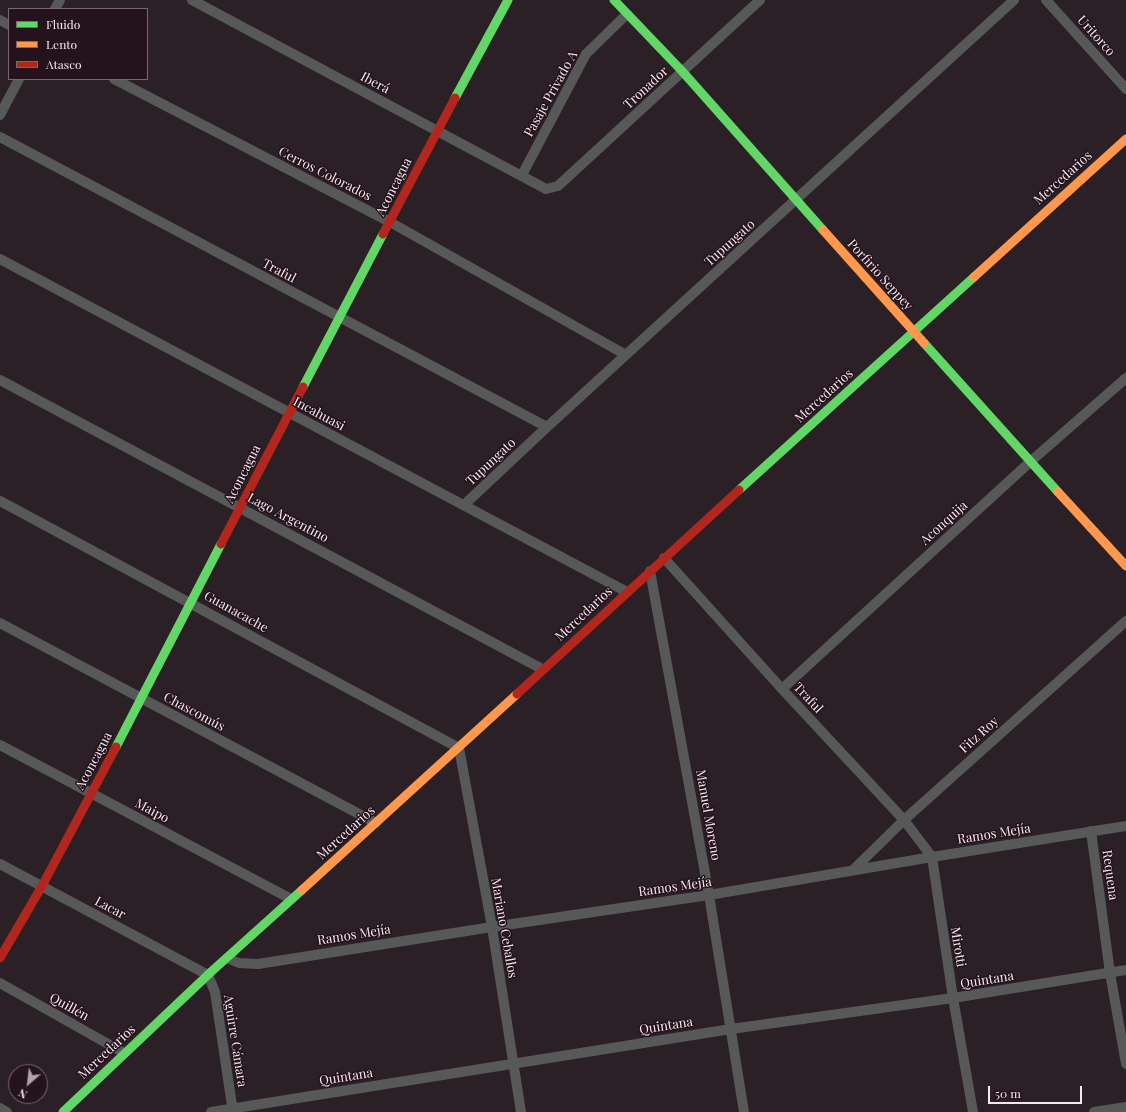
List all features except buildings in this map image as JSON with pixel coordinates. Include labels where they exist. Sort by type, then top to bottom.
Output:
[{"type":"street","name":"Iberá","points":[[192,0],[546,189]]},
{"type":"street","name":"Aconcagua","points":[[0,958],[42,886],[92,793],[437,130],[508,0]]},
{"type":"street","name":"Porfirio Seppey","points":[[614,0],[682,71],[913,332],[1126,566]]},
{"type":"street","name":"Tronador","points":[[546,189],[558,186],[760,0]]},
{"type":"street","name":"Tupungato","points":[[464,505],[547,427],[1014,0]]},
{"type":"street","name":"Uritorco","points":[[1046,0],[1126,89]]},
{"type":"street","name":"Pasaje Privado A","points":[[522,175],[586,54],[627,14]]},
{"type":"street","points":[[0,115],[18,80]]},
{"type":"street","name":"Cerros Colorados","points":[[116,80],[390,222],[626,355]]},
{"type":"street","name":"Traful","points":[[0,138],[547,427]]},
{"type":"street","name":"Mercedarios","points":[[63,1112],[208,975],[459,748],[542,669],[1126,139]]},
{"type":"street","name":"Incahuasi","points":[[0,259],[627,592]]},
{"type":"street","name":"Aconquija","points":[[782,689],[1030,462],[1126,378]]},
{"type":"street","name":"Lago Argentino","points":[[0,380],[542,669]]},
{"type":"street","name":"Guanacache","points":[[0,501],[191,602],[459,748]]},
{"type":"street","name":"Traful","points":[[664,558],[782,689],[904,820],[932,857]]},
{"type":"street","name":"Manuel Moreno","points":[[650,571],[709,895],[744,1112]]},
{"type":"street","name":"Fitz Roy","points":[[852,871],[904,820],[1126,621]]},
{"type":"street","name":"Chascomús","points":[[0,623],[376,823]]},
{"type":"street","name":"Maipo","points":[[0,745],[291,899]]},
{"type":"street","name":"Mariano Ceballos","points":[[459,748],[492,927],[521,1112]]},
{"type":"street","name":"Ramos Mejía","points":[[227,958],[239,964],[258,964],[709,895],[1126,826]]},
{"type":"street","name":"Requena","points":[[1091,831],[1110,973],[1126,1064]]},
{"type":"street","name":"Mirotti","points":[[932,857],[953,998],[973,1112]]},
{"type":"street","name":"Lacar","points":[[0,864],[208,975]]},
{"type":"street","name":"Quintana","points":[[211,1112],[232,1110],[730,1029],[953,998],[1126,970]]},
{"type":"street","name":"Aguirre Cámara","points":[[208,975],[216,1000],[232,1110]]},
{"type":"street","name":"Quillén","points":[[0,983],[124,1053]]},
{"type":"street","points":[[1094,1112],[1126,1107]]},
{"type":"street","points":[[0,1108],[7,1112]]},
{"type":"traffic: fast","points":[[455,98],[508,0]]},
{"type":"traffic: fast","points":[[614,0],[682,71],[823,230]]},
{"type":"traffic: fast","points":[[303,387],[383,234]]},
{"type":"traffic: fast","points":[[739,490],[974,277]]},
{"type":"traffic: fast","points":[[924,343],[1058,492]]},
{"type":"traffic: fast","points":[[116,747],[221,544]]},
{"type":"traffic: fast","points":[[63,1112],[212,971],[302,890]]},
{"type":"traffic: slow","points":[[974,277],[1126,139]]},
{"type":"traffic: slow","points":[[823,230],[924,343]]},
{"type":"traffic: slow","points":[[1058,492],[1126,566]]},
{"type":"traffic: slow","points":[[302,890],[517,694]]},
{"type":"traffic: jam","points":[[383,234],[455,98]]},
{"type":"traffic: jam","points":[[221,544],[303,387]]},
{"type":"traffic: jam","points":[[517,694],[739,490]]},
{"type":"traffic: jam","points":[[0,958],[42,886],[116,747]]}]
